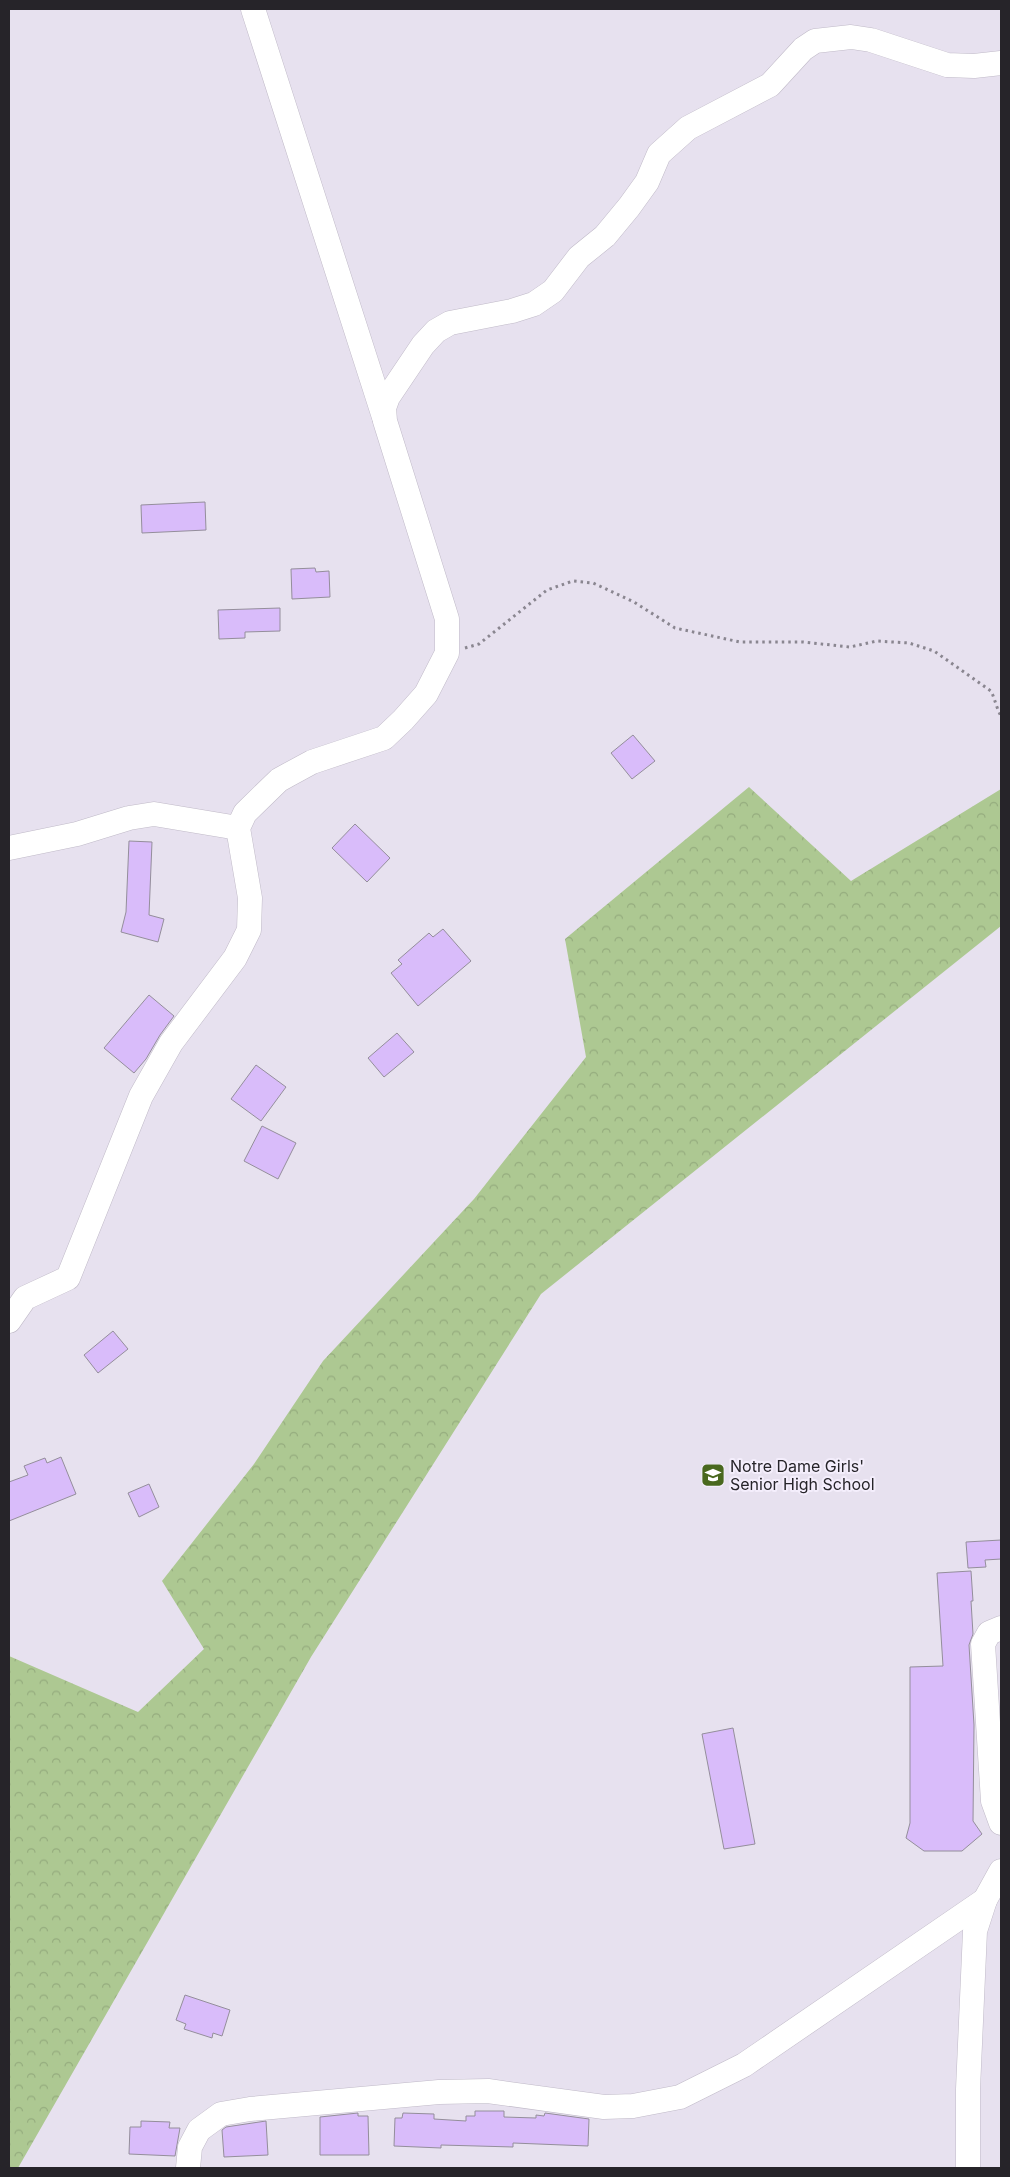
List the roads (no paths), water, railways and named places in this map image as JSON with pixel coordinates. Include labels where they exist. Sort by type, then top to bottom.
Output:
[{"type":"street","points":[[9,1321],[25,1298],[68,1278],[141,1096],[171,1043],[235,958],[249,930],[250,898],[238,828],[245,812],[279,780],[312,762],[384,738],[426,694],[447,652],[447,619],[253,9]]},
{"type":"street","points":[[385,420],[384,408],[388,397],[423,345],[436,331],[450,323],[512,311],[534,304],[553,291],[579,257],[605,236],[629,207],[647,182],[660,154],[688,128],[770,85],[803,49],[815,41],[851,37],[871,40],[947,65],[974,66],[1001,63]]},
{"type":"street","points":[[9,848],[77,834],[129,818],[154,814],[238,828]]},
{"type":"street","points":[[1001,1628],[989,1633],[983,1644],[993,1801],[1001,1823]]},
{"type":"street","points":[[968,2168],[968,2089],[975,1931],[985,1900],[1001,1870]]},
{"type":"street","points":[[188,2168],[190,2147],[199,2130],[221,2114],[250,2109],[440,2092],[479,2091],[604,2107],[633,2106],[680,2097],[744,2065],[985,1900]]},
{"type":"place","name":"Notre Dame Girls' Senior High School","points":[[713,1475]]}]
